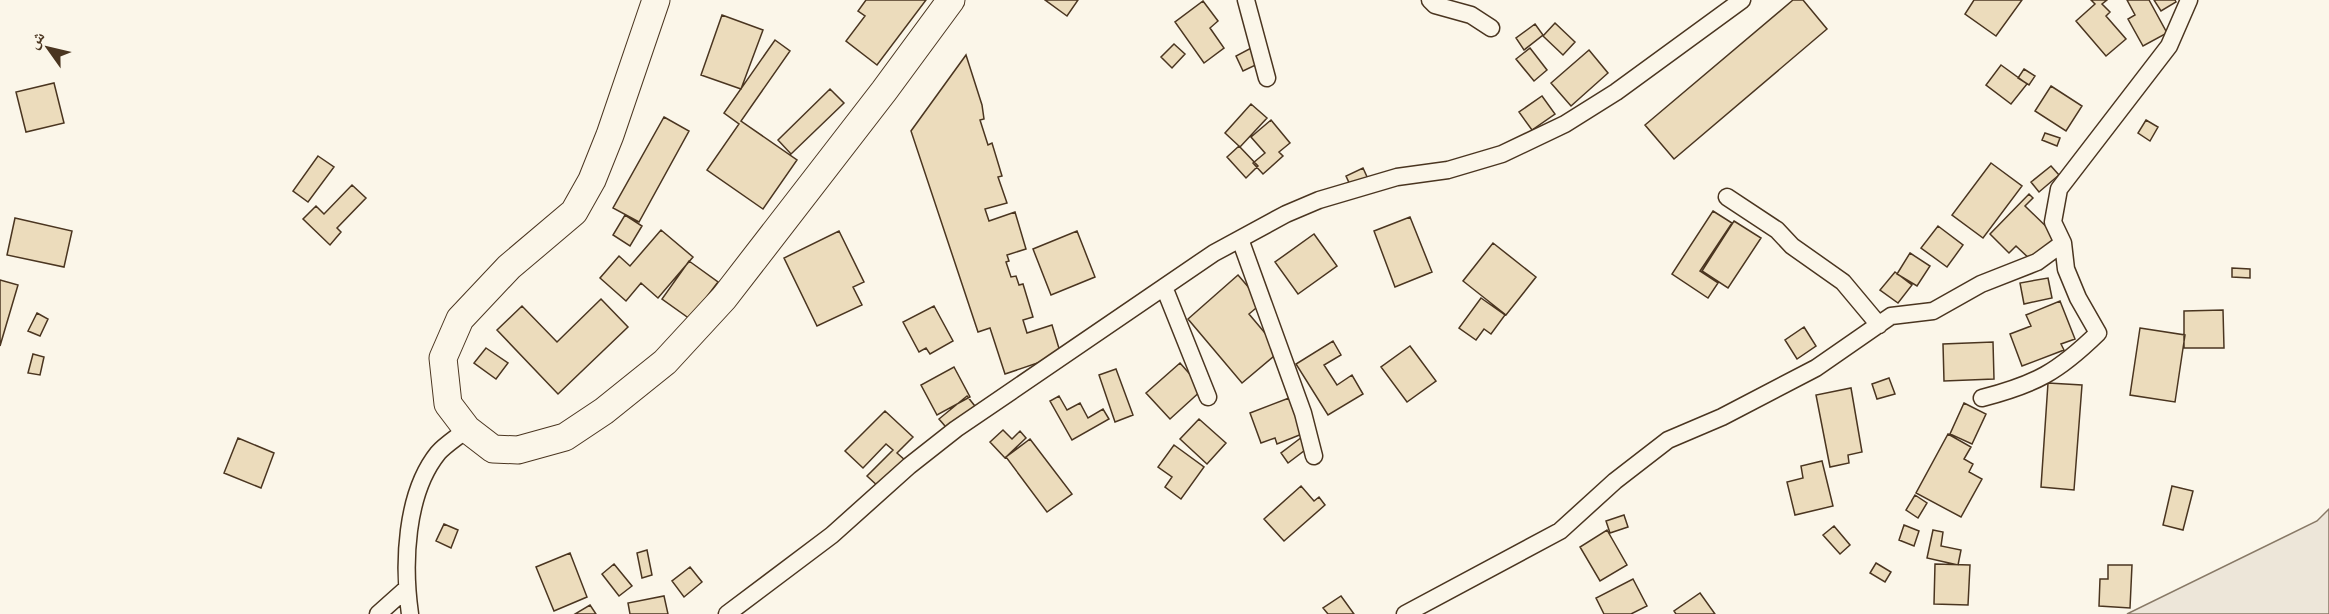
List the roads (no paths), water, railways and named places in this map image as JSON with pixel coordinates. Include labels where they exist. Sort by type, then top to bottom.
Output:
[{"type":"main road","points":[[656,0],[610,135],[591,180],[574,212],[509,267],[460,319],[443,358],[448,404],[466,429],[493,449],[518,450],[565,437],[603,411],[665,362],[724,298],[951,0]]},
{"type":"street","points":[[1246,0],[1267,78]]},
{"type":"street","points":[[1430,0],[1436,5],[1471,15],[1491,28]]},
{"type":"street","points":[[727,614],[832,535],[909,466],[956,429],[1164,287],[1240,239],[1319,200],[1388,179],[1448,170],[1502,154],[1565,124],[1616,92],[1742,0]]},
{"type":"street","points":[[1982,398],[2035,383],[2056,370],[2098,333],[2078,298],[2066,269],[2063,243],[2053,222],[2059,189],[2169,46],[2190,0]]},
{"type":"street","points":[[1727,197],[1778,230],[1792,246],[1843,282],[1879,325]]},
{"type":"street","points":[[1240,239],[1303,413],[1314,456]]},
{"type":"street","points":[[1405,614],[1560,531],[1615,481],[1668,440],[1722,417],[1816,368],[1891,316],[1933,311],[1981,284],[2037,262],[2063,243]]},
{"type":"street","points":[[1164,287],[1208,397]]},
{"type":"street","points":[[410,614],[406,589],[406,547],[414,506],[426,474],[438,453],[466,429]]},
{"type":"street","points":[[378,614],[406,589]]}]
